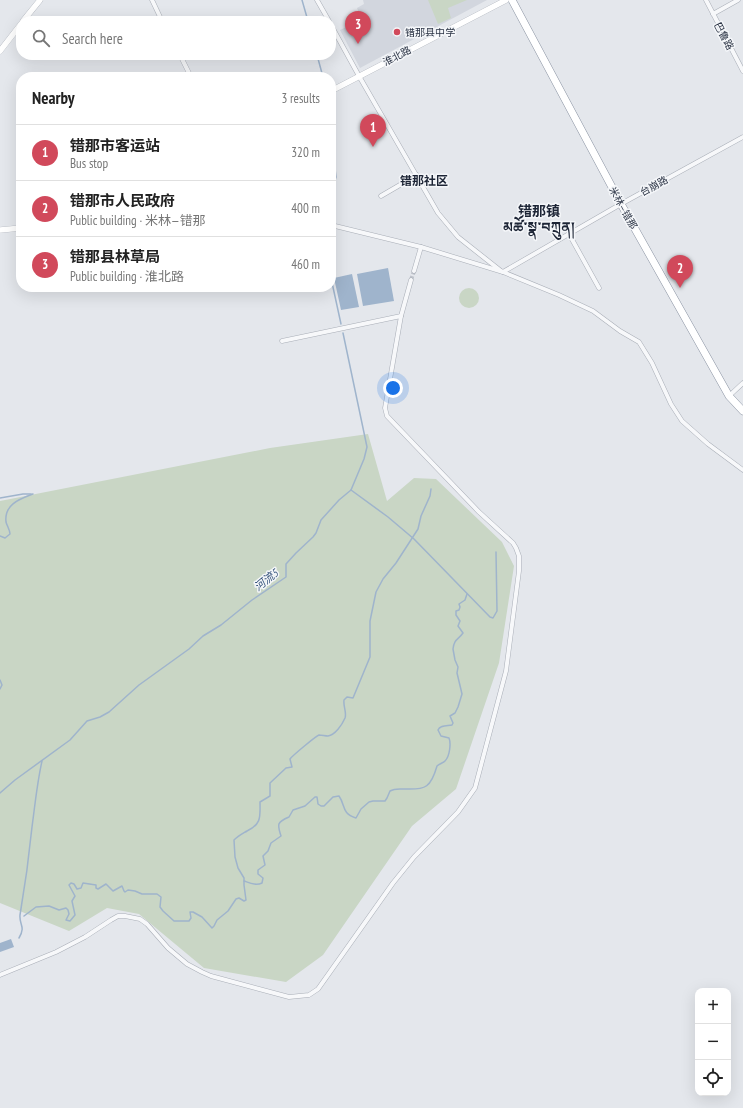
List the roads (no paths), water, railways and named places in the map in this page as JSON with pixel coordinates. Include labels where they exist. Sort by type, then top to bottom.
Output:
[{"type":"highway","name":"米林—错那","points":[[512,0],[621,204],[729,396],[743,411]]},
{"type":"street","points":[[27,16],[40,0]]},
{"type":"street","points":[[152,0],[160,16]]},
{"type":"street","points":[[317,0],[326,16]]},
{"type":"street","name":"淮北路","points":[[336,89],[506,0]]},
{"type":"street","name":"巴鲁路","points":[[706,0],[743,71]]},
{"type":"street","points":[[713,14],[738,0]]},
{"type":"street","points":[[0,51],[16,30]]},
{"type":"street","points":[[336,34],[438,213],[458,236],[503,272]]},
{"type":"street","points":[[182,60],[188,72]]},
{"type":"street","name":"台崩路","points":[[503,272],[743,136]]},
{"type":"street","points":[[381,196],[416,176]]},
{"type":"street","points":[[336,226],[421,247],[503,272],[593,311],[620,331],[639,342],[652,363],[671,404],[682,421],[708,444],[743,470]]},
{"type":"street","points":[[0,230],[16,228]]},
{"type":"street","points":[[569,234],[599,288]]},
{"type":"street","points":[[414,271],[421,247]]},
{"type":"street","points":[[0,975],[85,937],[118,916],[125,916],[140,919],[147,924],[168,948],[187,964],[202,972],[289,997],[309,996],[318,989],[393,883],[414,856],[458,812],[475,788],[506,671],[517,587],[519,556],[513,543],[479,512],[387,416],[385,408],[401,316],[412,280]]},
{"type":"street","points":[[282,341],[401,316]]},
{"type":"street","points":[[729,396],[743,383]]},
{"type":"water","points":[[388,268],[394,301],[363,306],[357,274]]},
{"type":"water","points":[[352,274],[359,307],[341,310],[336,287],[336,278]]},
{"type":"water","points":[[11,939],[14,947],[0,952],[0,943]]},
{"type":"waterway","name":"河流5","points":[[302,0],[307,16]]},
{"type":"waterway","name":"河流5","points":[[318,60],[322,72]]},
{"type":"waterway","name":"河流5","points":[[334,292],[341,324]]},
{"type":"waterway","name":"河流5","points":[[0,793],[15,780],[70,740],[87,721],[100,717],[109,712],[139,685],[189,649],[203,636],[221,625],[252,600],[286,577],[286,564],[313,537],[321,520],[339,500],[351,490],[364,459],[367,447],[343,333]]},
{"type":"waterway","points":[[24,916],[36,907],[49,906],[59,910],[66,908],[69,914],[66,920],[70,921],[75,915],[72,901],[75,896],[69,885],[71,883],[74,884],[77,889],[81,888],[83,883],[96,885],[96,888],[98,889],[106,884],[113,891],[122,886],[125,892],[128,890],[142,894],[157,894],[161,897],[160,907],[174,921],[189,921],[191,918],[190,912],[193,912],[202,917],[212,928],[217,920],[228,911],[236,899],[239,898],[244,901],[246,900],[244,878],[238,868],[235,857],[234,840],[258,822],[260,815],[260,802],[270,796],[270,783],[286,768],[292,767],[290,759],[319,735],[328,736],[333,734],[344,721],[346,714],[344,700],[347,697],[353,698],[370,657],[370,621],[376,592],[383,579],[396,563],[418,529],[421,516],[430,496],[431,489]]},
{"type":"waterway","points":[[351,490],[388,517],[414,539],[490,617],[493,618],[497,611],[496,552]]},
{"type":"waterway","points":[[0,498],[31,494]]},
{"type":"waterway","points":[[0,536],[5,538],[10,534],[6,522],[6,516],[10,507],[18,500],[33,494]]},
{"type":"waterway","points":[[244,881],[255,884],[262,883],[263,878],[258,874],[258,870],[265,865],[263,856],[268,851],[271,843],[281,836],[279,829],[280,822],[289,817],[293,810],[305,806],[315,797],[317,797],[318,804],[324,806],[333,797],[339,796],[344,809],[348,814],[356,818],[361,809],[369,802],[385,801],[392,790],[418,789],[423,788],[430,783],[437,766],[447,759],[450,750],[449,738],[441,736],[438,730],[442,726],[452,725],[453,723],[450,716],[455,713],[462,694],[457,673],[458,667],[453,649],[455,641],[463,633],[458,626],[460,621],[456,615],[456,611],[459,610],[459,604],[465,600],[467,594]]},
{"type":"waterway","points":[[0,680],[2,685],[0,689]]},
{"type":"waterway","points":[[19,938],[22,931],[20,915],[36,794],[42,761]]},
{"type":"tunnel","points":[[411,280],[414,271]]},
{"type":"place","name":"错那县中学","points":[[397,32]]},
{"type":"place","name":"错那县林草局","points":[[358,44]]},
{"type":"place","name":"错那市客运站","points":[[373,147]]},
{"type":"place","name":"错那市人民政府","points":[[680,288]]},
{"type":"district","name":"错那社区","points":[[424,180]]},
{"type":"district","name":"错那镇 མཚོ་སྣ་བཀྲུན།","points":[[539,220]]}]
